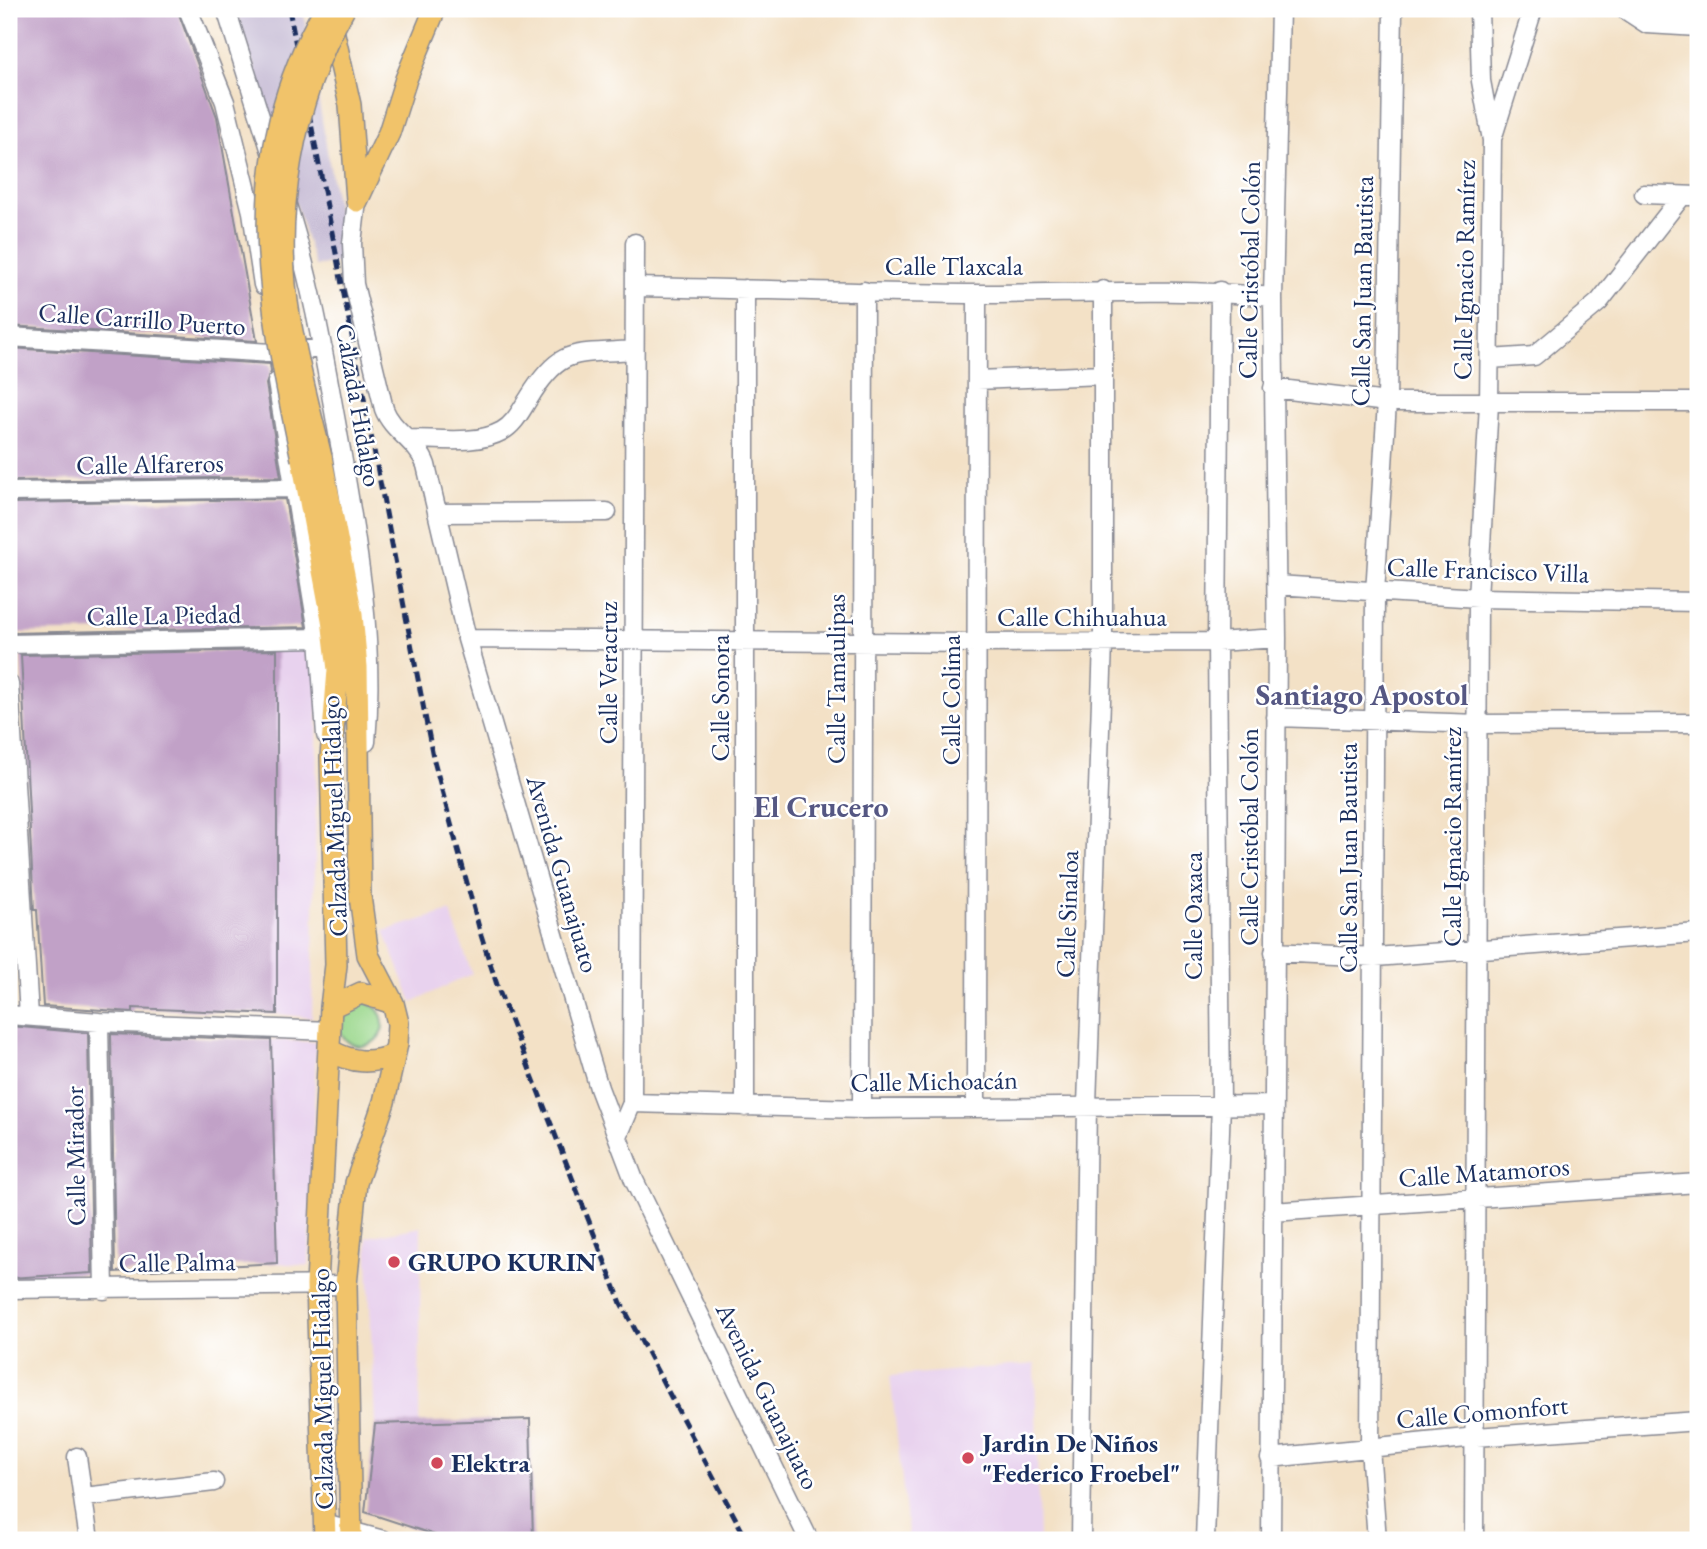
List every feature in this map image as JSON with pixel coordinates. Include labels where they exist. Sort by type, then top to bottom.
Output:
[{"type":"main road","points":[[327,9],[350,105],[358,201]]},
{"type":"main road","points":[[311,458],[270,294],[267,254],[268,198],[282,111],[298,64],[327,9]]},
{"type":"main road","points":[[311,458],[289,319],[283,251],[287,191],[297,132],[312,78],[344,9]]},
{"type":"main road","points":[[358,201],[389,133],[406,79],[435,9]]},
{"type":"main road","name":"Calzada Miguel Hidalgo","points":[[311,458],[338,670],[331,757],[336,965],[331,1007],[317,1286],[325,1532]]},
{"type":"main road","name":"Calzada Miguel Hidalgo","points":[[311,458],[352,615],[357,667],[360,895],[368,955],[393,1003],[398,1023],[384,1102],[356,1182],[346,1286],[351,1536]]},
{"type":"main road","points":[[331,1007],[361,993],[393,1003]]},
{"type":"main road","points":[[330,1041],[345,1059],[362,1063],[394,1055]]},
{"type":"street","name":"Calzada Miguel Hidalgo","points":[[188,9],[225,102],[252,212],[293,488],[319,638],[325,733],[331,757]]},
{"type":"street","name":"Calzada Hidalgo","points":[[226,9],[306,264],[362,570],[369,655],[369,711],[359,822]]},
{"type":"street","name":"Calle Cristóbal Colón","points":[[1270,1540],[1277,638],[1273,297],[1280,9]]},
{"type":"street","name":"Calle San Juan Bautista","points":[[1377,1540],[1370,1448],[1375,593],[1387,402],[1393,9]]},
{"type":"street","name":"Calle Ignacio Ramírez","points":[[1474,1540],[1479,949],[1478,598],[1489,404],[1492,140],[1480,81],[1479,9]]},
{"type":"street","points":[[1492,140],[1533,9]]},
{"type":"street","points":[[1624,9],[1647,24],[1698,27]]},
{"type":"street","points":[[225,102],[252,92]]},
{"type":"street","points":[[1644,194],[1690,197]]},
{"type":"street","points":[[1490,359],[1534,356],[1599,302],[1690,197]]},
{"type":"street","name":"Avenida Guanajuato","points":[[358,201],[352,243],[354,284],[387,417],[410,439],[426,465],[467,639],[599,1088],[634,1180],[809,1540]]},
{"type":"street","name":"Calle Veracruz","points":[[632,1103],[635,243]]},
{"type":"street","points":[[260,264],[273,261],[306,264]]},
{"type":"street","name":"Calle Tlaxcala","points":[[635,287],[977,294],[1103,290],[1220,291],[1273,297]]},
{"type":"street","name":"Calle Sonora","points":[[745,289],[745,1107]]},
{"type":"street","name":"Calle Sinaloa","points":[[1081,1540],[1087,1105],[1103,643],[1103,290]]},
{"type":"street","name":"Calle Tamaulipas","points":[[862,1109],[864,291]]},
{"type":"street","name":"Calle Oaxaca","points":[[1205,1540],[1221,1104],[1217,642],[1220,291]]},
{"type":"street","name":"Calle Colima","points":[[976,1107],[977,294]]},
{"type":"street","name":"Calle Carrillo Puerto","points":[[9,337],[272,353],[323,348]]},
{"type":"street","points":[[410,439],[487,437],[503,431],[515,420],[546,370],[555,361],[570,355],[634,350]]},
{"type":"street","points":[[977,380],[1103,375]]},
{"type":"street","points":[[1273,388],[1387,402],[1698,402]]},
{"type":"street","name":"Calle Alfareros","points":[[9,492],[293,488]]},
{"type":"street","points":[[438,513],[607,512]]},
{"type":"street","name":"Calle Francisco Villa","points":[[1277,585],[1478,598],[1698,602]]},
{"type":"street","name":"Calle La Piedad","points":[[9,643],[319,638]]},
{"type":"street","name":"Calle Chihuahua","points":[[467,639],[1103,643],[1217,642],[1277,638]]},
{"type":"street","points":[[9,684],[15,876],[29,1016]]},
{"type":"street","points":[[1276,717],[1479,724],[1698,723]]},
{"type":"street","points":[[1275,952],[1374,957],[1698,933]]},
{"type":"street","points":[[9,1015],[330,1041]]},
{"type":"street","name":"Calle Mirador","points":[[99,1022],[104,1290]]},
{"type":"street","points":[[618,1136],[632,1103]]},
{"type":"street","name":"Calle Michoacán","points":[[632,1103],[862,1109],[1274,1105]]},
{"type":"street","name":"Calle Matamoros","points":[[1272,1212],[1698,1183]]},
{"type":"street","name":"Calle Palma","points":[[9,1289],[346,1286]]},
{"type":"street","name":"Calle Comonfort","points":[[1269,1458],[1476,1437],[1698,1421]]},
{"type":"street","points":[[77,1457],[89,1540]]},
{"type":"street","points":[[84,1497],[214,1482]]},
{"type":"street","points":[[325,1532],[383,1540]]},
{"type":"shaded area","points":[[236,9],[303,9],[346,261],[315,266]]},
{"type":"shaded area","points":[[319,638],[312,1018],[277,1014],[277,639]]},
{"type":"shaded area","points":[[450,911],[472,974],[412,1002],[384,931]]},
{"type":"shaded area","points":[[271,1040],[316,1042],[309,1266],[277,1263]]},
{"type":"shaded area","points":[[421,1227],[419,1423],[375,1424],[367,1237]]},
{"type":"shaded area","name":"Jardin De Niños \"Federico Froebel\"","points":[[1035,1364],[1039,1540],[909,1540],[890,1376]]},
{"type":"green space","points":[[361,1002],[377,1008],[383,1024],[377,1040],[361,1046],[345,1040],[339,1024],[345,1008]]},
{"type":"building","points":[[9,9],[177,9],[217,117],[257,341],[9,326]]},
{"type":"building","points":[[9,348],[270,364],[271,372],[266,384],[281,477],[9,481]]},
{"type":"building","points":[[285,499],[306,627],[9,633],[9,503]]},
{"type":"building","points":[[277,650],[277,1014],[133,1008],[133,1012],[43,1006],[37,910],[34,910],[21,655]]},
{"type":"building","points":[[9,1026],[88,1033],[92,1273],[9,1278]]},
{"type":"building","points":[[111,1034],[271,1040],[277,1263],[115,1272]]},
{"type":"building","points":[[530,1419],[533,1540],[450,1540],[365,1512],[375,1424]]},
{"type":"railway","points":[[289,9],[433,757],[481,935],[499,991],[621,1303],[747,1540]]},
{"type":"place","name":"GRUPO KURIN","points":[[394,1262]]},
{"type":"place","name":"Jardin De Niños \"Federico Froebel\"","points":[[968,1458]]},
{"type":"place","name":"Elektra","points":[[437,1463]]},
{"type":"district","name":"Santiago Apostol","points":[[1362,694]]},
{"type":"district","name":"El Crucero","points":[[821,806]]}]
